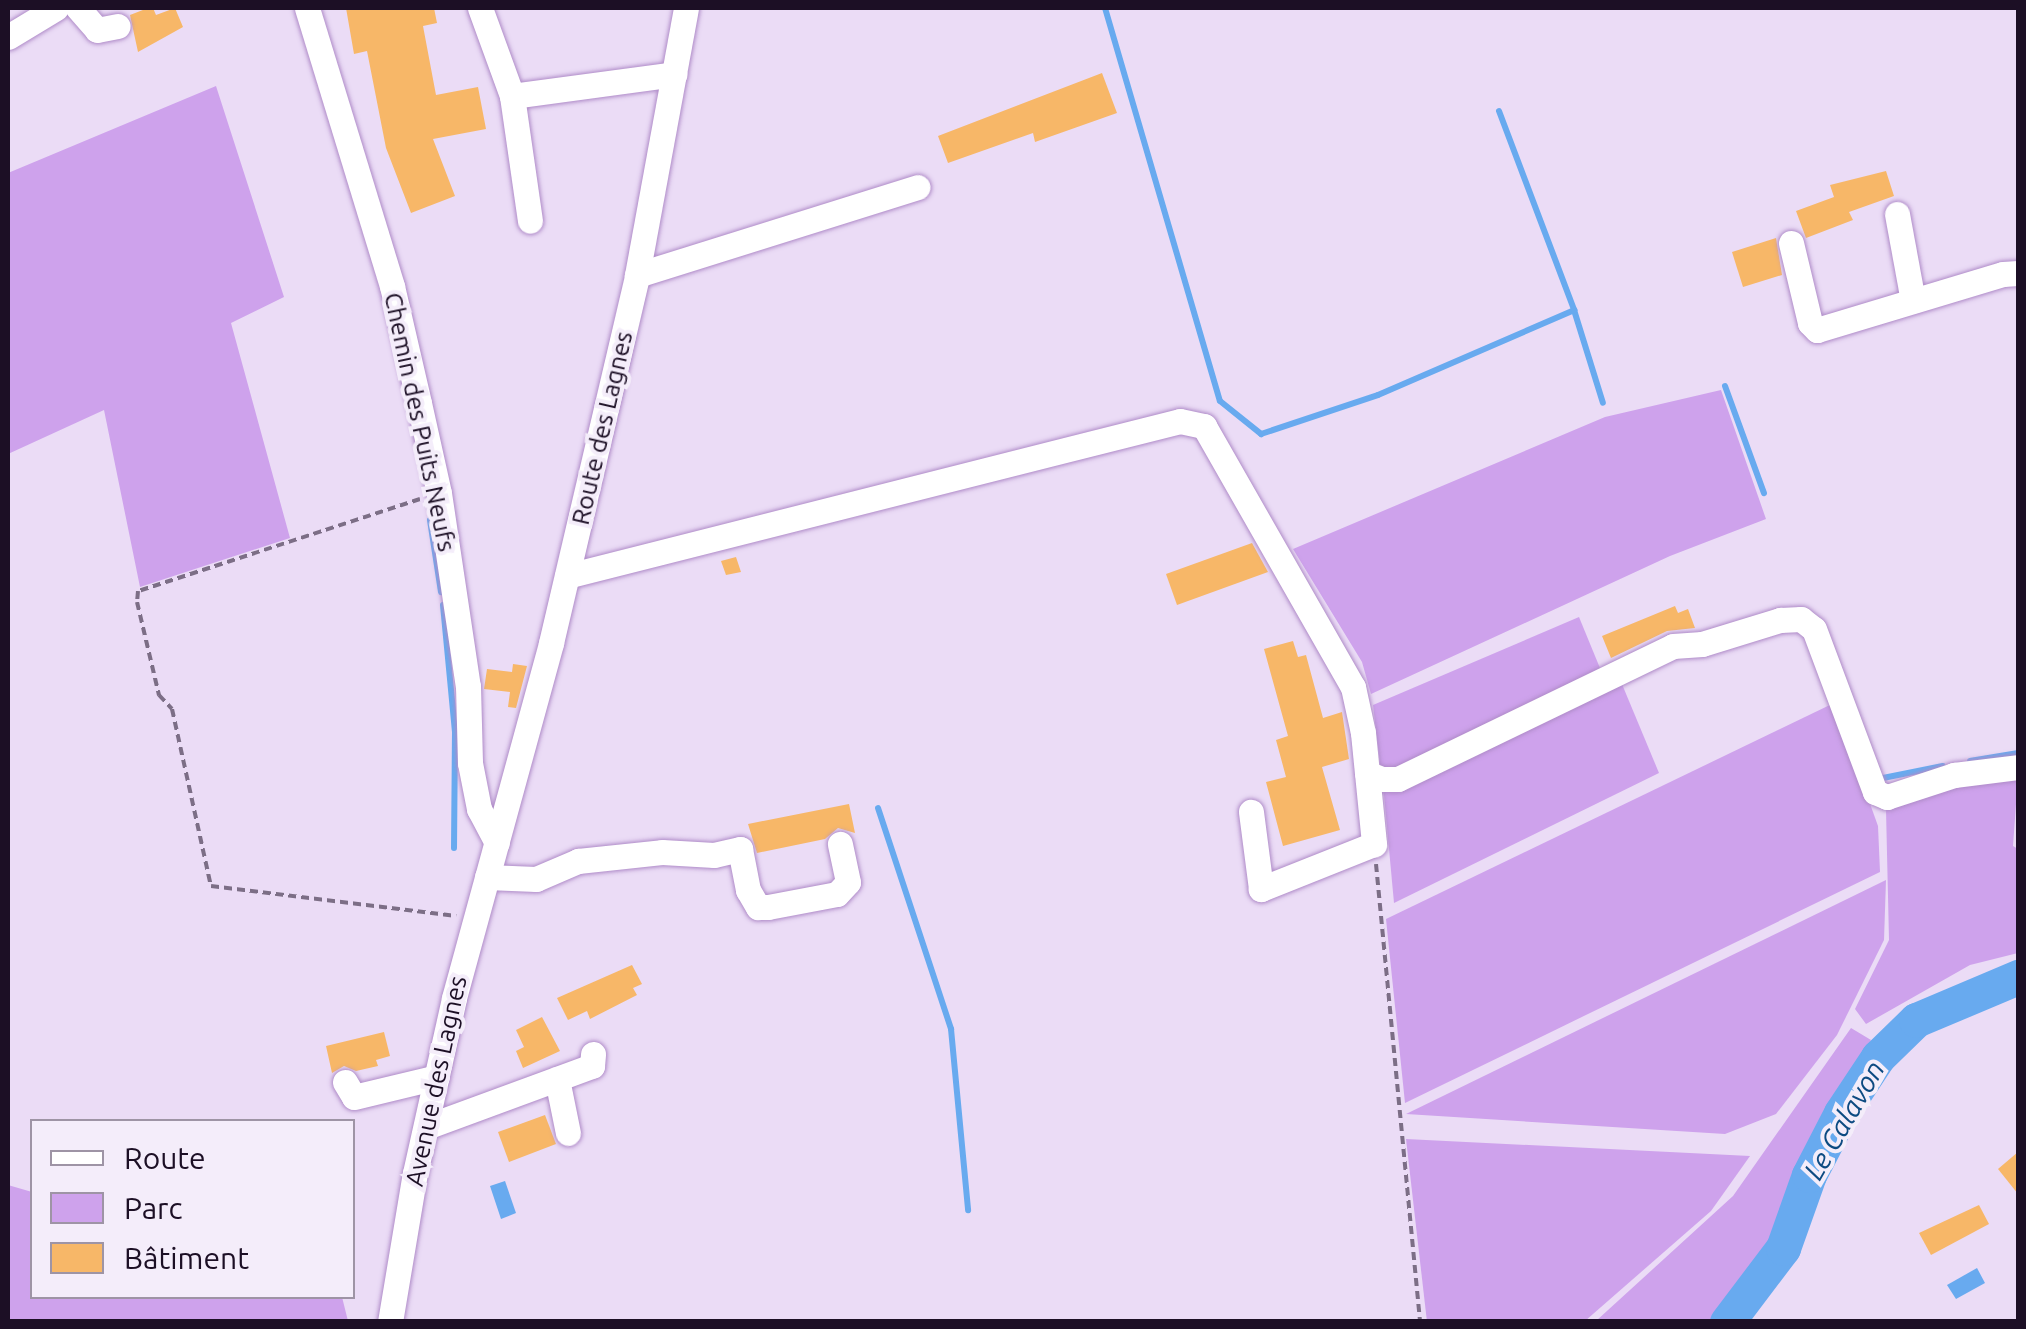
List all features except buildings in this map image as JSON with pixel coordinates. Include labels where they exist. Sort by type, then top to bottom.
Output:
[{"type":"street","points":[[8,36],[56,8]]},
{"type":"street","points":[[78,8],[97,30],[118,26]]},
{"type":"street","name":"Chemin des Puits Neufs","points":[[306,8],[392,286],[438,493],[468,686],[470,762],[478,809],[497,843]]},
{"type":"street","points":[[480,8],[512,96],[530,220]]},
{"type":"street","name":"Route des Lagnes","points":[[497,843],[567,576],[637,275],[686,8]]},
{"type":"street","points":[[512,96],[675,74]]},
{"type":"street","points":[[637,275],[918,187]]},
{"type":"street","points":[[1897,214],[1913,301]]},
{"type":"street","points":[[1791,243],[1810,323],[1816,330],[2003,274],[2018,274]]},
{"type":"street","points":[[567,576],[1180,421],[1204,426],[1353,686],[1374,844],[1262,889],[1251,812]]},
{"type":"street","points":[[1367,772],[1382,779],[1398,778],[1673,646],[1702,644],[1780,620],[1800,619],[1814,629],[1875,792],[1888,797],[1954,775],[2018,767]]},
{"type":"street","name":"Avenue des Lagnes","points":[[390,1322],[437,1077],[497,843]]},
{"type":"street","points":[[487,876],[536,880],[578,861],[662,852],[714,855],[740,849],[748,890],[758,908],[768,908],[837,894],[848,882],[840,844]]},
{"type":"street","points":[[426,1127],[592,1066],[593,1054]]},
{"type":"street","points":[[344,1082],[354,1097],[437,1077]]},
{"type":"street","points":[[558,1079],[568,1134]]},
{"type":"path","points":[[438,493],[138,591],[137,602],[159,696],[172,709],[212,886],[475,919]]},
{"type":"path","points":[[1374,844],[1420,1322]]},
{"type":"green space","points":[[216,86],[284,297],[231,323],[290,538],[140,587],[104,410],[8,454],[8,173]]},
{"type":"green space","points":[[1721,390],[1766,519],[1670,556],[1371,694],[1362,662],[1293,549],[1605,417]]},
{"type":"green space","points":[[1579,617],[1602,673],[1397,772],[1381,772],[1373,705]]},
{"type":"green space","points":[[1619,677],[1659,773],[1394,903],[1383,784]]},
{"type":"green space","points":[[1834,703],[1878,826],[1880,872],[1405,1103],[1386,919]]},
{"type":"green space","points":[[2018,776],[2013,846],[2018,849],[2018,953],[1970,965],[1866,1024],[1855,1009],[1889,940],[1886,810],[1957,779]]},
{"type":"green space","points":[[1886,880],[1884,940],[1837,1035],[1776,1114],[1725,1134],[1406,1114]]},
{"type":"green space","points":[[1851,1028],[1871,1040],[1812,1148],[1763,1263],[1711,1321],[1596,1321],[1733,1196]]},
{"type":"green space","points":[[1406,1139],[1750,1156],[1711,1211],[1585,1321],[1427,1322]]},
{"type":"green space","points":[[8,1185],[30,1191],[30,1299],[342,1299],[348,1321],[8,1321]]},
{"type":"water","points":[[505,1181],[516,1213],[501,1219],[490,1186]]},
{"type":"water","points":[[1977,1268],[1985,1283],[1956,1299],[1947,1285]]},
{"type":"waterway","points":[[1105,8],[1220,401],[1261,434],[1378,395],[1574,310],[1603,403]]},
{"type":"waterway","points":[[1499,111],[1574,310]]},
{"type":"waterway","points":[[1725,386],[1764,493]]},
{"type":"waterway","points":[[430,520],[441,592]]},
{"type":"waterway","points":[[443,605],[455,733],[454,848]]},
{"type":"waterway","points":[[1970,761],[2018,753]]},
{"type":"waterway","points":[[1883,778],[1943,766]]},
{"type":"waterway","points":[[878,808],[951,1029],[968,1210]]},
{"type":"waterway","name":"Le Calavon","points":[[1727,1322],[1783,1248],[1809,1175],[1841,1113],[1878,1057],[1916,1020],[2018,977]]}]
